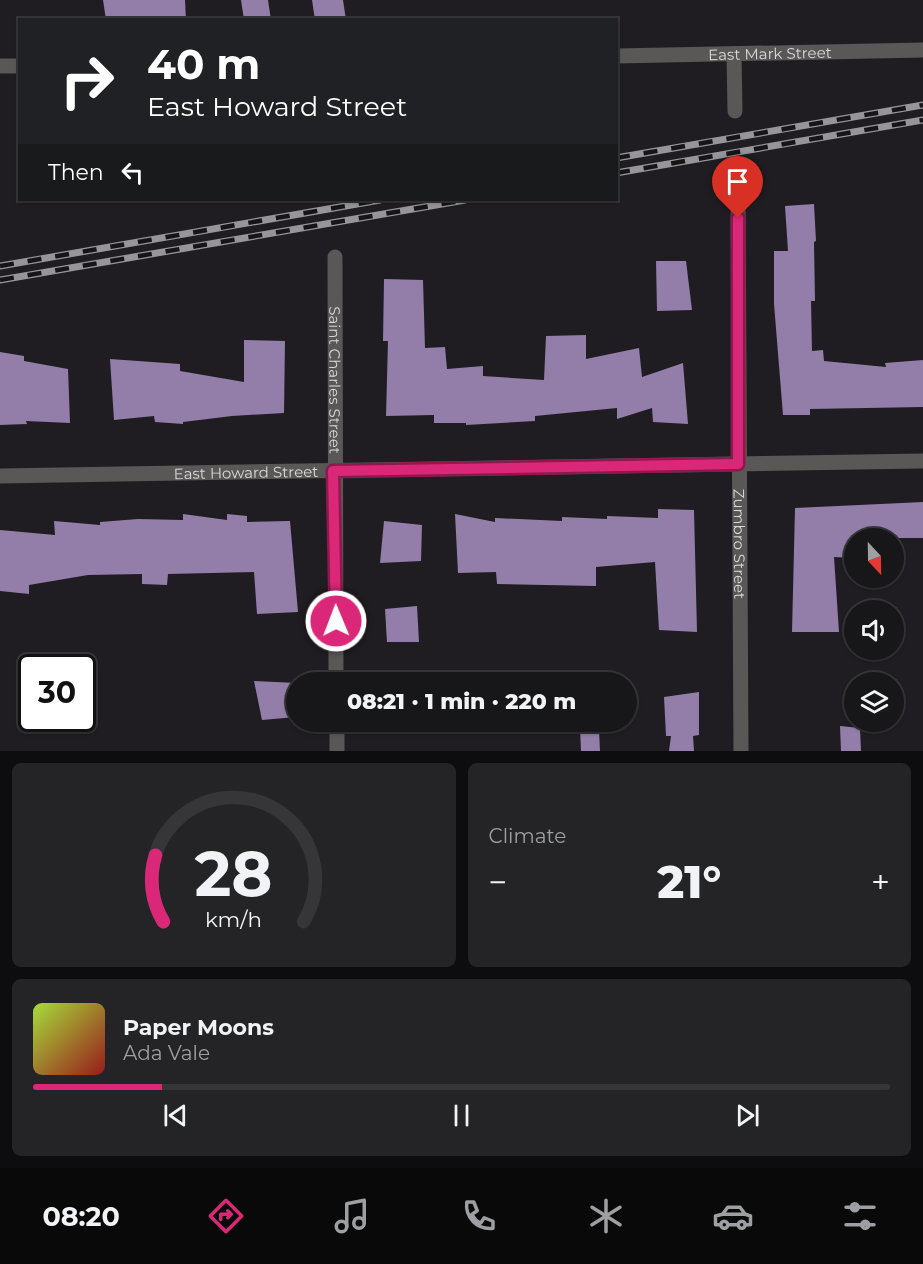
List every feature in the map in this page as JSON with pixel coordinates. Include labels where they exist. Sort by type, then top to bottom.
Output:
[{"type":"street","name":"East Mark Street","points":[[618,56],[923,50]]},
{"type":"street","points":[[734,54],[735,111]]},
{"type":"street","points":[[0,66],[18,66]]},
{"type":"street","name":"Zumbro Street","points":[[738,194],[741,751]]},
{"type":"street","name":"Saint Charles Street","points":[[335,257],[333,471],[336,672]]},
{"type":"street","name":"East Howard Street","points":[[0,476],[923,461]]},
{"type":"street","points":[[337,732],[337,751]]},
{"type":"building","points":[[103,0],[185,0],[186,18],[106,18]]},
{"type":"building","points":[[241,0],[268,0],[271,18],[244,18]]},
{"type":"building","points":[[312,0],[343,0],[346,18],[315,18]]},
{"type":"building","points":[[814,204],[816,241],[814,242],[815,301],[811,301],[812,351],[823,350],[824,361],[886,367],[885,363],[923,360],[923,407],[810,409],[810,415],[783,415],[774,304],[774,251],[788,251],[785,206]]},
{"type":"building","points":[[656,261],[686,261],[692,310],[657,311]]},
{"type":"building","points":[[384,279],[423,280],[425,348],[445,347],[447,369],[483,366],[483,376],[544,380],[546,336],[586,335],[586,359],[639,348],[642,377],[683,363],[688,424],[653,422],[652,408],[617,419],[617,408],[535,416],[535,421],[466,425],[466,423],[434,423],[434,415],[386,416],[388,341],[383,341]]},
{"type":"building","points":[[244,340],[285,341],[284,413],[232,416],[183,422],[183,424],[155,422],[154,416],[114,420],[110,359],[180,364],[180,371],[244,382]]},
{"type":"building","points":[[0,352],[24,356],[24,361],[68,369],[70,423],[26,421],[27,424],[0,425]]},
{"type":"building","points":[[923,502],[923,538],[904,538],[904,528],[844,528],[844,557],[834,557],[839,632],[792,632],[795,508]]},
{"type":"building","points":[[658,509],[694,510],[697,632],[659,630],[655,562],[596,567],[596,586],[497,584],[496,572],[458,573],[455,514],[495,522],[495,518],[562,521],[562,517],[658,518]]},
{"type":"building","points":[[183,514],[227,520],[227,514],[247,516],[247,522],[290,521],[298,612],[257,614],[254,572],[168,574],[167,585],[142,584],[142,574],[88,575],[29,585],[29,594],[0,591],[0,530],[55,535],[54,521],[100,525],[100,522],[138,519],[183,520]]},
{"type":"building","points":[[384,521],[422,525],[421,561],[380,563]]},
{"type":"building","points":[[417,606],[419,642],[387,642],[385,609]]},
{"type":"building","points":[[254,681],[286,682],[286,718],[262,720]]},
{"type":"building","points":[[699,692],[699,735],[693,736],[694,751],[669,751],[671,736],[666,736],[664,697]]},
{"type":"building","points":[[840,726],[844,726],[844,732],[860,732],[861,751],[841,751]]},
{"type":"building","points":[[580,732],[599,732],[600,751],[581,751]]},
{"type":"railway","points":[[618,158],[923,105]]},
{"type":"railway","points":[[618,173],[923,120]]},
{"type":"railway","points":[[0,266],[374,201]]},
{"type":"railway","points":[[0,280],[459,201]]},
{"type":"route","points":[[336,621],[333,471],[738,464],[738,218]]}]
